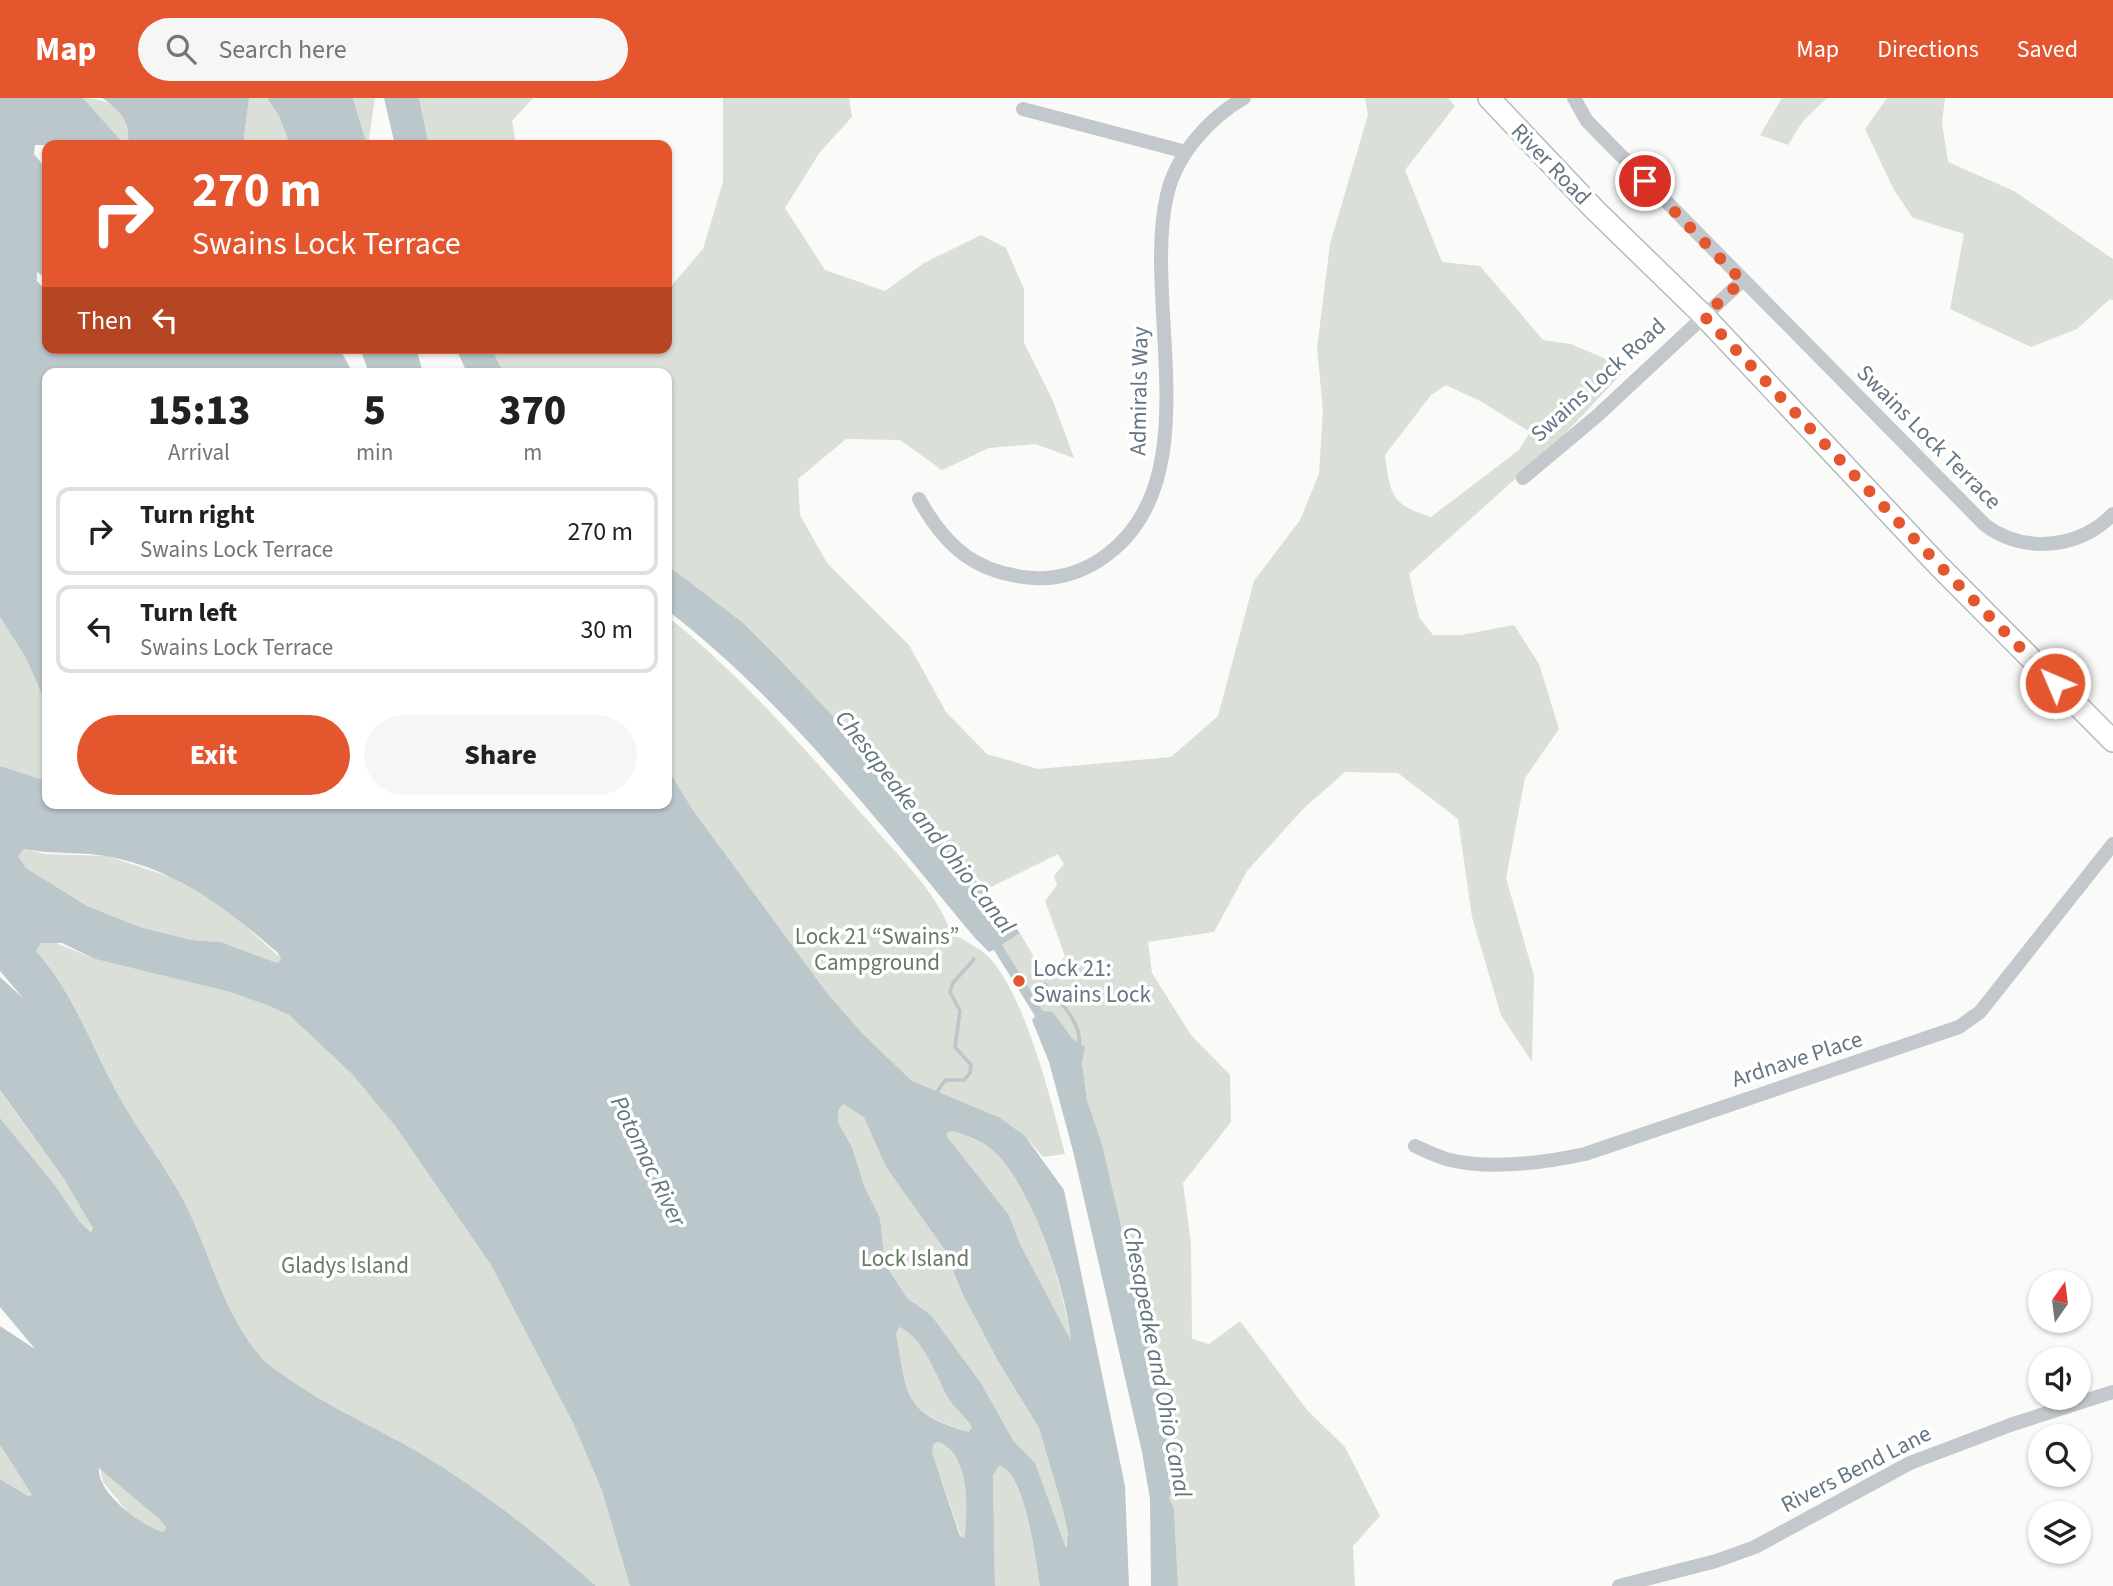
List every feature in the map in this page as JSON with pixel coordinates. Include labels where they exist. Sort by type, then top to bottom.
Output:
[{"type":"main road","name":"River Road","points":[[1489,98],[1594,209],[1704,316],[1940,566],[2113,741]]},
{"type":"street","name":"Admirals Way","points":[[919,499],[947,541],[989,571],[1011,577],[1045,579],[1066,576],[1097,563],[1122,544],[1152,496],[1163,459],[1166,400],[1161,231],[1167,194],[1186,152],[1205,129],[1244,98]]},
{"type":"street","name":"Swains Lock Terrace","points":[[1574,98],[1587,121],[1742,281],[1996,534],[2028,543],[2049,545],[2092,531],[2113,514]]},
{"type":"street","points":[[1023,109],[1186,152]]},
{"type":"street","points":[[1704,316],[1742,281]]},
{"type":"street","name":"Swains Lock Road","points":[[1523,478],[1597,416],[1704,316]]},
{"type":"street","name":"Ardnave Place","points":[[1415,1146],[1450,1160],[1500,1164],[1555,1160],[1598,1149],[1959,1027],[1980,1012],[2113,844]]},
{"type":"street","name":"Rivers Bend Lane","points":[[1619,1586],[1716,1561],[1755,1547],[1910,1463],[2013,1424],[2113,1392]]},
{"type":"green space","points":[[83,98],[102,101],[117,109],[126,122],[128,131],[128,140],[120,140]]},
{"type":"green space","points":[[249,98],[267,98],[279,116],[288,140],[245,140]]},
{"type":"green space","points":[[353,98],[375,98],[369,140],[366,140]]},
{"type":"green space","points":[[419,98],[533,98],[512,121],[515,140],[428,140]]},
{"type":"green space","points":[[723,98],[849,98],[852,117],[820,152],[785,208],[825,270],[885,291],[924,263],[981,235],[1006,248],[1024,289],[1024,343],[1053,401],[1074,458],[1035,444],[989,448],[942,470],[900,440],[846,439],[798,479],[800,515],[827,563],[909,645],[946,712],[987,754],[1038,769],[1171,757],[1218,716],[1254,581],[1300,520],[1319,474],[1323,411],[1317,348],[1330,244],[1368,115],[1365,98],[1448,98],[1455,106],[1405,170],[1442,262],[1480,266],[1543,340],[1571,344],[1627,368],[1561,438],[1409,574],[1419,617],[1433,635],[1461,635],[1514,625],[1539,664],[1559,729],[1525,778],[1506,878],[1534,976],[1532,1062],[1501,1015],[1472,917],[1458,819],[1398,773],[1345,772],[1303,809],[1247,871],[1214,932],[1148,942],[1152,973],[1191,1035],[1230,1075],[1231,1122],[1183,1183],[1191,1243],[1192,1339],[1209,1344],[1240,1321],[1307,1410],[1345,1447],[1380,1516],[1353,1546],[1355,1586],[1178,1586],[1174,1509],[1169,1498],[1173,1487],[1160,1392],[1102,1144],[1087,1100],[1082,1063],[1085,1047],[1072,1038],[1053,1012],[1043,1012],[1002,945],[1020,933],[1045,976],[1054,970],[1065,956],[1045,901],[1057,885],[1054,876],[1064,864],[1058,854],[987,889],[878,764],[672,570],[672,368],[501,368],[494,354],[672,354],[672,285],[703,249],[723,182]],"holes":[[[1446,385],[1482,402],[1530,432],[1519,450],[1431,517],[1408,508],[1391,489],[1385,455],[1431,395]]]},
{"type":"green space","points":[[1782,98],[1827,98],[1803,121],[1788,145],[1760,135]]},
{"type":"green space","points":[[1887,98],[1945,98],[1942,123],[1948,162],[2014,191],[2113,259],[2113,300],[2110,299],[2077,329],[2031,347],[1950,309],[1964,234],[1913,218],[1894,190],[1865,129]]},
{"type":"green space","points":[[0,617],[26,658],[42,695],[42,779],[0,766]]},
{"type":"green space","name":"Lock 21 “Swains” Campground","points":[[672,620],[748,689],[821,767],[926,888],[951,933],[983,952],[997,968],[1011,990],[1034,1046],[1065,1154],[1043,1157],[1025,1136],[912,1081],[864,1035],[827,993],[693,810],[672,776]]},
{"type":"green space","points":[[25,849],[46,854],[107,856],[174,878],[225,908],[282,959],[279,963],[221,942],[192,940],[140,927],[87,906],[26,868],[18,856],[20,851]]},
{"type":"green space","name":"Gladys Island","points":[[51,941],[95,959],[230,992],[267,1005],[289,1015],[352,1074],[396,1127],[491,1265],[574,1425],[602,1491],[630,1586],[596,1586],[534,1533],[469,1485],[406,1445],[319,1398],[263,1360],[231,1311],[187,1207],[124,1106],[60,982],[36,951],[41,943]]},
{"type":"green space","points":[[0,1090],[61,1175],[93,1228],[92,1232],[80,1222],[54,1184],[0,1118]]},
{"type":"green space","name":"Lock Island","points":[[843,1104],[864,1116],[886,1167],[944,1249],[963,1295],[998,1361],[1039,1428],[1068,1533],[1065,1549],[1035,1463],[1013,1440],[981,1383],[931,1315],[907,1298],[885,1264],[880,1218],[865,1188],[852,1147],[838,1122],[838,1111]]},
{"type":"green space","points":[[951,1130],[990,1148],[1006,1164],[1020,1186],[1033,1211],[1054,1268],[1072,1344],[1020,1244],[1009,1215],[948,1138],[947,1133]]},
{"type":"green space","points":[[899,1327],[916,1339],[922,1348],[950,1401],[972,1427],[969,1432],[931,1417],[919,1408],[912,1398],[903,1373],[896,1334]]},
{"type":"green space","points":[[938,1442],[949,1449],[962,1471],[966,1499],[966,1539],[961,1536],[932,1452],[932,1444]]},
{"type":"green space","points":[[0,1445],[32,1495],[28,1496],[0,1479]]},
{"type":"green space","points":[[999,1466],[1008,1472],[1022,1500],[1040,1586],[995,1586],[993,1474]]},
{"type":"green space","points":[[100,1468],[158,1518],[166,1527],[164,1533],[134,1520],[103,1482]]},
{"type":"water","points":[[0,98],[83,98],[120,140],[42,140],[42,145],[35,145],[34,154],[42,164],[42,276],[37,272],[37,281],[42,286],[42,354],[342,354],[350,368],[42,368],[42,695],[26,658],[0,617]]},
{"type":"water","points":[[102,98],[249,98],[245,140],[128,140],[125,121],[118,111]]},
{"type":"water","points":[[267,98],[353,98],[366,140],[288,140],[279,116]]},
{"type":"water","points":[[384,98],[419,98],[428,140],[394,140]]},
{"type":"water","points":[[362,354],[418,354],[422,368],[367,368]]},
{"type":"water","points":[[459,354],[494,354],[501,368],[465,368]]},
{"type":"water","name":"Chesapeake and Ohio Canal","points":[[672,569],[743,623],[878,764],[1020,933],[1002,945],[1043,1011],[1053,1012],[1072,1038],[1085,1047],[1082,1063],[1087,1100],[1102,1144],[1160,1392],[1173,1487],[1169,1498],[1174,1509],[1178,1586],[1151,1586],[1150,1499],[1142,1452],[1073,1151],[1049,1062],[1032,1020],[1035,1016],[994,950],[989,952],[975,938],[830,765],[752,684],[672,614]]},
{"type":"water","name":"Potomac River","points":[[0,766],[42,779],[42,809],[672,809],[672,776],[693,810],[827,993],[864,1035],[912,1081],[1000,1118],[1025,1136],[1064,1190],[1125,1486],[1129,1586],[1040,1586],[1022,1500],[1016,1483],[1008,1472],[999,1466],[993,1475],[995,1586],[630,1586],[602,1491],[574,1425],[491,1265],[396,1127],[352,1074],[289,1015],[267,1005],[230,992],[95,959],[62,943],[41,943],[36,951],[60,983],[125,1106],[187,1207],[231,1311],[263,1360],[319,1398],[406,1445],[469,1485],[534,1533],[596,1586],[0,1586],[0,1479],[28,1496],[32,1495],[0,1445],[0,1326],[35,1349],[0,1307],[0,1118],[54,1184],[80,1222],[91,1232],[93,1228],[64,1179],[0,1090],[0,977],[23,998],[0,971]],"holes":[[[24,849],[100,855],[136,863],[159,872],[221,907],[278,953],[281,959],[278,963],[221,942],[192,940],[140,927],[87,906],[26,868],[18,856]],[[843,1104],[864,1117],[886,1167],[944,1249],[963,1295],[998,1361],[1039,1428],[1063,1510],[1068,1533],[1066,1548],[1035,1463],[1013,1440],[981,1383],[931,1315],[907,1298],[885,1264],[880,1218],[865,1188],[852,1147],[838,1122],[838,1111]],[[951,1131],[986,1145],[1005,1163],[1019,1184],[1054,1267],[1071,1341],[1020,1244],[1009,1215],[948,1138],[947,1133]],[[899,1327],[922,1347],[950,1400],[972,1427],[969,1432],[931,1417],[919,1408],[912,1398],[906,1386],[896,1334]],[[938,1442],[949,1448],[962,1470],[966,1498],[965,1538],[960,1536],[932,1452],[933,1444]],[[99,1468],[158,1518],[166,1527],[164,1532],[145,1524],[122,1508],[105,1488]]]},
{"type":"waterway","points":[[937,1092],[945,1080],[964,1080],[970,1073],[971,1065],[955,1047],[960,1011],[950,992],[953,983],[974,959]]},
{"type":"waterway","points":[[1045,984],[1074,1021],[1079,1047]]},
{"type":"place","name":"Lock 21: Swains Lock","points":[[1019,981]]},
{"type":"route","points":[[1645,181],[1742,281],[1704,316],[1940,566],[2055,683]]}]
